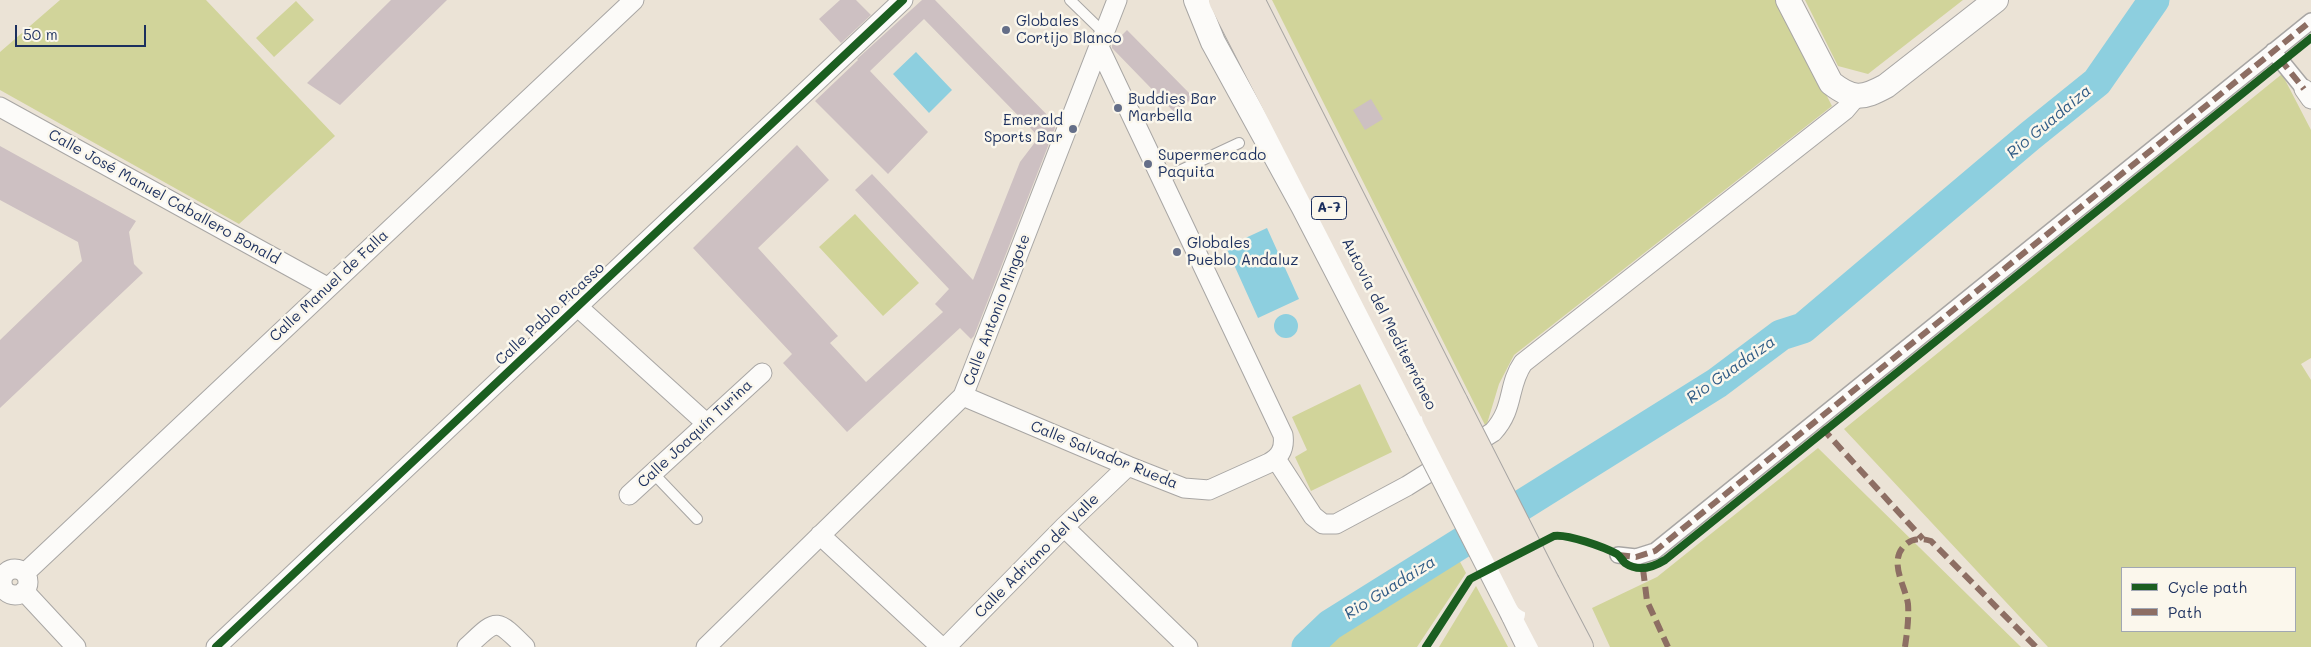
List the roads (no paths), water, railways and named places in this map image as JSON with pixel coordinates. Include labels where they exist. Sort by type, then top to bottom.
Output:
[{"type":"highway","name":"Autovía del Mediterráneo","points":[[1224,0],[1436,416],[1537,597],[1554,647]]},
{"type":"highway","name":"Autovía del Mediterráneo","points":[[1250,0],[1436,416]]},
{"type":"highway","name":"Autovía del Mediterráneo","points":[[1537,597],[1579,647]]},
{"type":"street","name":"Calle Manuel de Falla","points":[[10,582],[634,0]]},
{"type":"street","name":"Calle Pablo Picasso","points":[[216,647],[903,0]]},
{"type":"street","name":"Calle Antonio Mingote","points":[[706,647],[964,396],[1118,0]]},
{"type":"street","points":[[1196,0],[1213,42],[1304,206],[1436,416],[1537,597],[1530,647]]},
{"type":"street","points":[[1788,0],[1831,83],[1842,92],[1856,97],[1872,94],[1886,86],[1996,0]]},
{"type":"street","points":[[1618,555],[1636,557],[1655,551],[2311,21]]},
{"type":"street","points":[[1102,42],[1162,179],[1283,435],[1283,450],[1276,459],[1313,516],[1323,524],[1336,524],[1408,486],[1493,432],[1503,422],[1509,409],[1517,372],[1523,363],[1845,110],[1856,97]]},
{"type":"street","points":[[2273,51],[2308,94]]},
{"type":"street","name":"Calle José Manuel Caballero Bonald","points":[[0,107],[327,287]]},
{"type":"street","points":[[578,307],[706,423]]},
{"type":"street","name":"Calle Joaquín Turina","points":[[629,495],[762,373]]},
{"type":"street","name":"Calle Salvador Rueda","points":[[964,396],[1184,488],[1209,490],[1276,459]]},
{"type":"street","name":"Calle Adriano del Valle","points":[[946,647],[1064,527],[1128,466]]},
{"type":"street","points":[[1064,527],[1188,647]]},
{"type":"street","points":[[820,535],[941,647]]},
{"type":"street","points":[[10,582],[76,647]]},
{"type":"street","points":[[467,647],[494,624],[503,626],[525,647]]},
{"type":"lane","points":[[1070,0],[1102,42]]},
{"type":"lane","points":[[1162,179],[1238,143]]},
{"type":"lane","points":[[653,473],[697,518]]},
{"type":"water","points":[[916,52],[952,90],[929,113],[893,74]]},
{"type":"water","points":[[1267,228],[1299,299],[1258,318],[1226,247]]},
{"type":"water","points":[[1286,314],[1295,317],[1298,326],[1295,335],[1286,338],[1277,335],[1274,326],[1277,317]]},
{"type":"waterway","name":"Rio Guadaiza","points":[[1307,647],[1330,625],[1717,383],[1781,335],[1803,328],[2030,136],[2097,82],[2154,0]]},
{"type":"place","name":"Globales Cortijo Blanco","points":[[1006,30]]},
{"type":"place","name":"Buddies Bar Marbella","points":[[1118,108]]},
{"type":"place","name":"Emerald Sports Bar","points":[[1073,129]]},
{"type":"place","name":"Supermercado Paquita","points":[[1148,164]]},
{"type":"place","name":"Globales Pueblo Andaluz","points":[[1177,252]]}]
